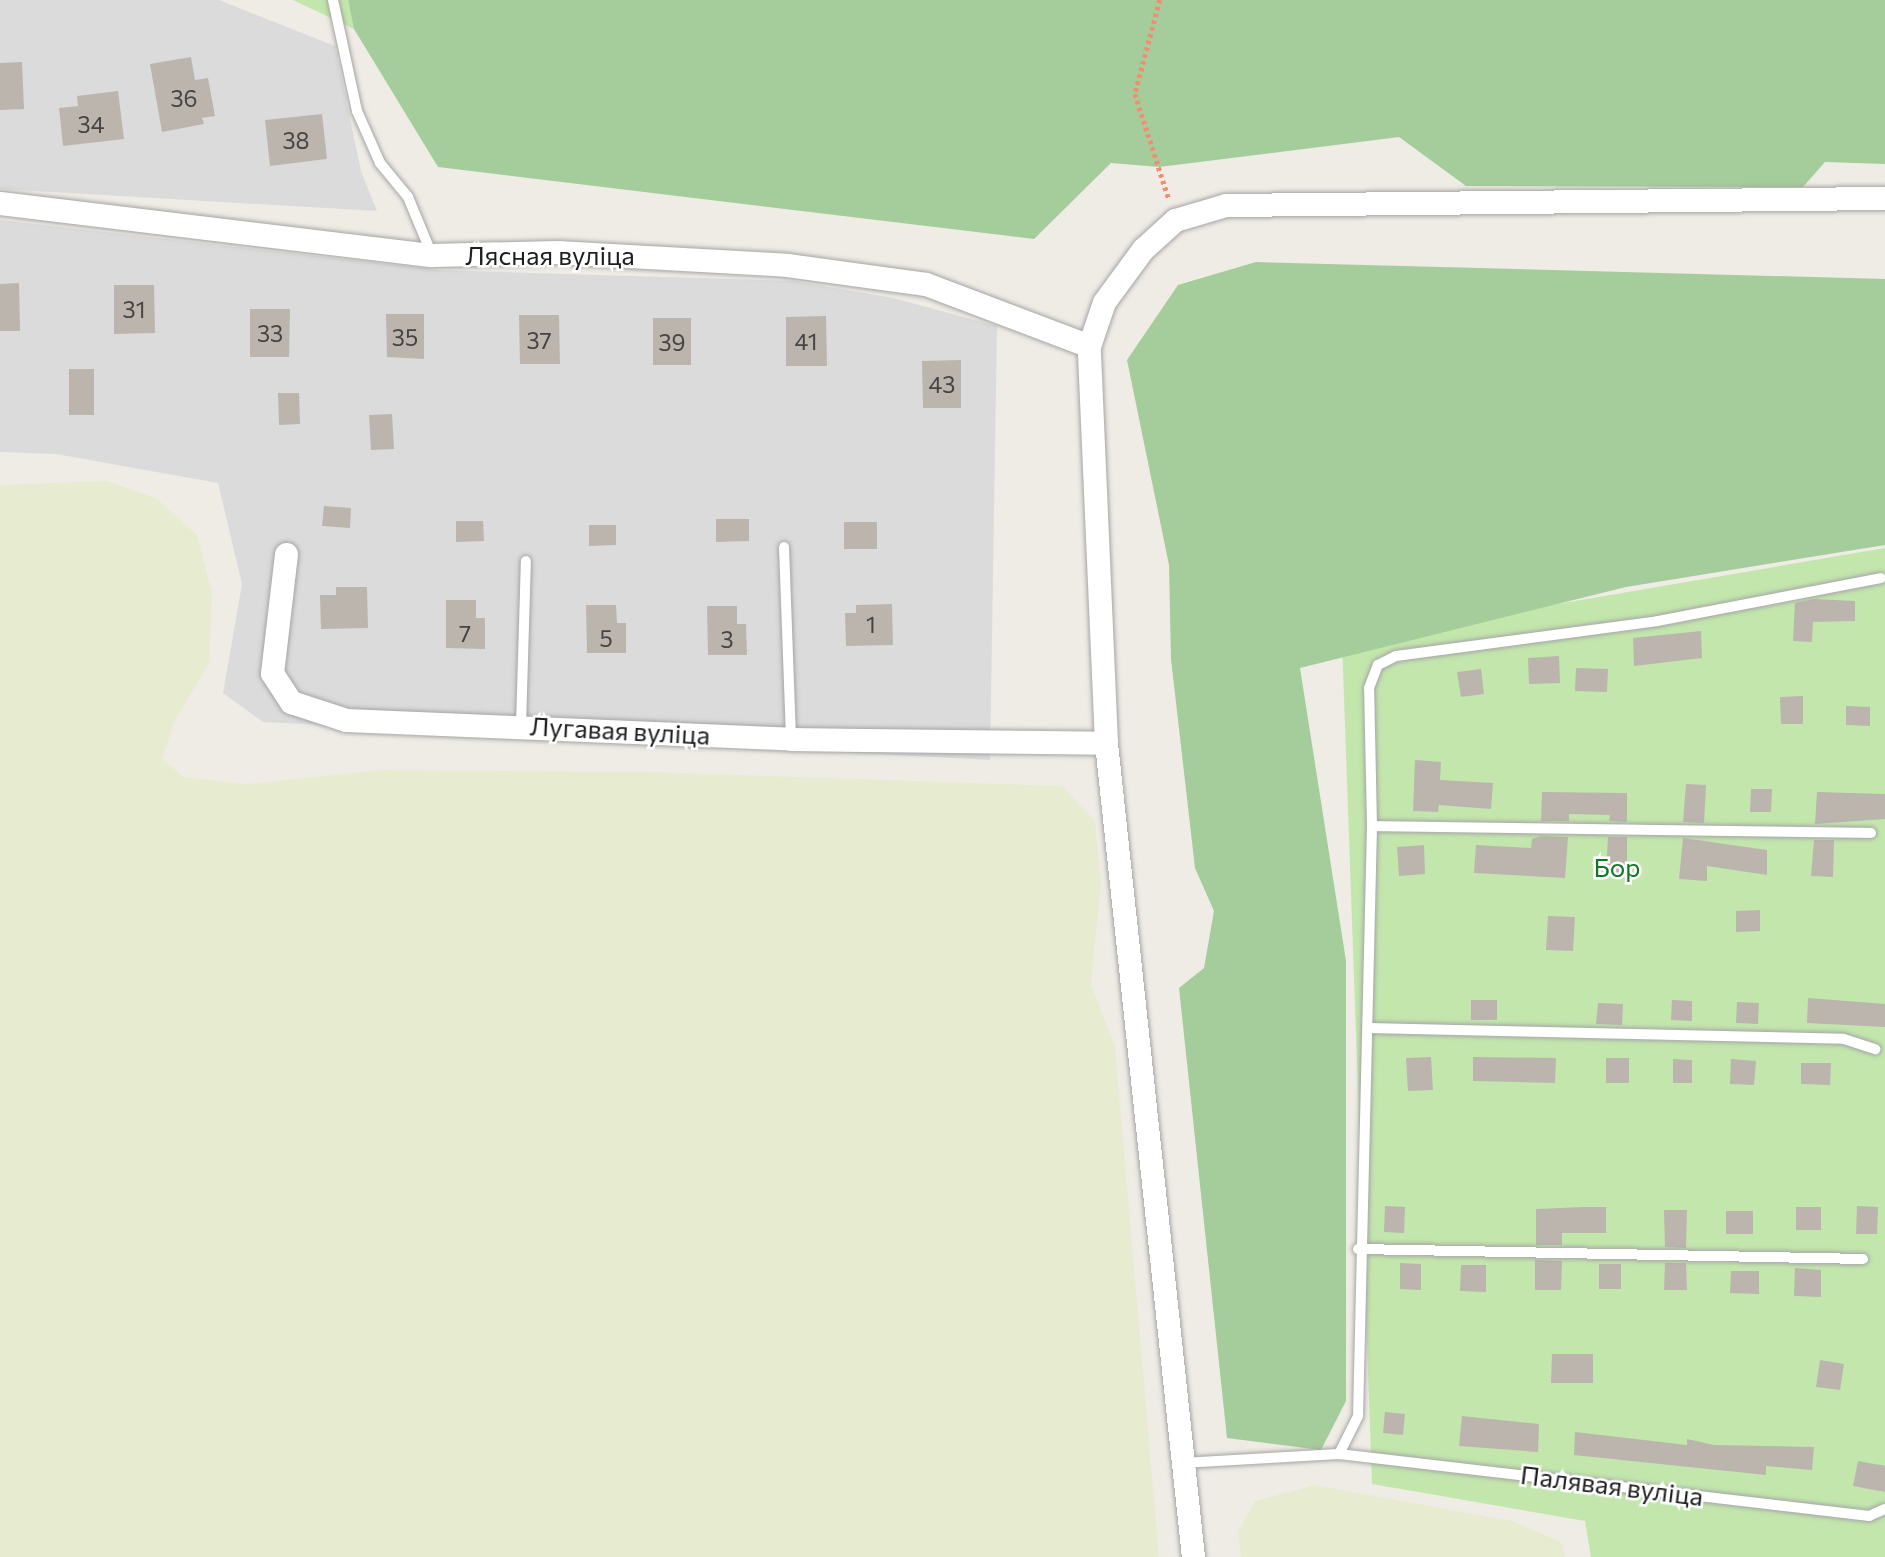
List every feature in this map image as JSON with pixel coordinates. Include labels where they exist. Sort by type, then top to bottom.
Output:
[{"type":"street","points":[[1194,1557],[1106,743],[1089,346],[1104,302],[1143,248],[1175,220],[1226,205],[1885,198]]},
{"type":"street","name":"Лясная вуліца","points":[[0,203],[432,255],[657,255],[926,284],[1089,346]]},
{"type":"street","name":"Лугавая вуліца","points":[[286,554],[272,673],[291,702],[346,720],[791,739],[1106,743]]},
{"type":"lane","points":[[333,0],[357,111],[380,163],[408,197],[432,255]]},
{"type":"lane","points":[[784,547],[791,739]]},
{"type":"lane","points":[[521,726],[526,561]]},
{"type":"lane","points":[[1339,1454],[1358,1416],[1358,1249],[1368,1028],[1372,826],[1369,688],[1378,665],[1396,656],[1658,621],[1881,578]]},
{"type":"lane","points":[[1372,826],[1871,833]]},
{"type":"lane","points":[[1368,1028],[1844,1040],[1875,1049]]},
{"type":"lane","points":[[1358,1249],[1863,1259]]},
{"type":"lane","name":"Палявая вуліца","points":[[1182,1463],[1339,1454],[1869,1516],[1885,1509]]},
{"type":"path","points":[[1160,0],[1135,94],[1175,220]]},
{"type":"shaded area","points":[[0,0],[219,0],[335,46],[361,171],[377,211],[0,189]]},
{"type":"shaded area","points":[[0,220],[439,270],[795,281],[893,298],[997,326],[990,760],[263,722],[223,693],[242,584],[218,483],[56,454],[0,452]]},
{"type":"green space","points":[[293,0],[348,0],[354,29]]},
{"type":"green space","points":[[348,0],[1885,0],[1885,164],[1825,162],[1803,187],[1466,186],[1399,137],[1159,167],[1111,163],[1034,239],[438,167],[354,29]]},
{"type":"green space","points":[[1256,262],[1885,279],[1885,545],[1626,587],[1300,668],[1346,961],[1346,1401],[1321,1450],[1227,1438],[1179,988],[1204,968],[1214,911],[1195,868],[1171,659],[1169,565],[1127,360],[1178,285]]},
{"type":"green space","points":[[106,481],[156,498],[197,535],[212,593],[209,664],[175,720],[162,759],[184,777],[247,784],[381,770],[653,772],[1062,786],[1095,821],[1101,883],[1091,985],[1115,1046],[1159,1557],[0,1557],[0,485]]},
{"type":"green space","name":"Бор","points":[[1885,548],[1885,1557],[1591,1557],[1585,1521],[1372,1484],[1342,641]]},
{"type":"green space","points":[[1315,1485],[1512,1521],[1561,1542],[1565,1557],[1241,1557],[1238,1532],[1255,1501]]},
{"type":"building","points":[[191,57],[195,80],[208,78],[215,116],[202,118],[204,124],[162,132],[150,64]]},
{"type":"building","points":[[22,62],[24,109],[0,110],[0,63]]},
{"type":"building","points":[[118,91],[124,139],[63,146],[59,108],[78,106],[77,96]]},
{"type":"building","points":[[322,114],[327,159],[270,166],[265,120]]},
{"type":"building","points":[[19,283],[20,331],[0,331],[0,284]]},
{"type":"building","points":[[114,285],[154,285],[155,333],[114,334]]},
{"type":"building","points":[[250,309],[290,309],[289,357],[250,357]]},
{"type":"building","points":[[386,314],[424,314],[424,359],[387,357]]},
{"type":"building","points":[[519,315],[559,315],[560,364],[520,364]]},
{"type":"building","points":[[826,316],[827,366],[786,366],[786,317]]},
{"type":"building","points":[[653,318],[691,318],[691,365],[653,365]]},
{"type":"building","points":[[961,360],[961,408],[923,408],[922,361]]},
{"type":"building","points":[[69,369],[94,369],[94,415],[69,415]]},
{"type":"building","points":[[278,393],[299,393],[300,424],[279,425]]},
{"type":"building","points":[[392,414],[394,449],[371,450],[369,415]]},
{"type":"building","points":[[324,506],[351,508],[350,528],[322,526]]},
{"type":"building","points":[[716,519],[749,519],[749,541],[716,542]]},
{"type":"building","points":[[456,521],[483,521],[484,541],[456,542]]},
{"type":"building","points":[[844,522],[877,522],[877,549],[844,549]]},
{"type":"building","points":[[589,525],[616,525],[616,545],[589,546]]},
{"type":"building","points":[[336,587],[367,587],[368,628],[321,629],[320,595],[336,595]]},
{"type":"building","points":[[1814,599],[1855,601],[1855,621],[1813,622],[1812,642],[1793,641],[1795,603]]},
{"type":"building","points":[[446,600],[476,600],[476,618],[485,618],[485,649],[446,648]]},
{"type":"building","points":[[892,604],[893,645],[846,646],[845,613],[856,613],[856,605]]},
{"type":"building","points":[[586,605],[616,605],[617,623],[626,623],[626,653],[587,653]]},
{"type":"building","points":[[707,606],[737,606],[737,624],[746,624],[747,655],[708,655]]},
{"type":"building","points":[[1701,631],[1702,658],[1634,666],[1633,638]]},
{"type":"building","points":[[1559,656],[1560,683],[1529,684],[1528,658]]},
{"type":"building","points":[[1576,668],[1608,669],[1607,692],[1575,691]]},
{"type":"building","points":[[1481,669],[1484,694],[1461,697],[1457,672]]},
{"type":"building","points":[[1803,696],[1803,724],[1781,724],[1780,697]]},
{"type":"building","points":[[1846,706],[1870,707],[1870,726],[1846,725]]},
{"type":"building","points":[[1415,760],[1441,762],[1440,780],[1493,783],[1491,809],[1439,805],[1438,812],[1413,811]]},
{"type":"building","points":[[1686,784],[1706,785],[1704,823],[1683,822]]},
{"type":"building","points":[[1751,789],[1772,789],[1771,812],[1750,812]]},
{"type":"building","points":[[1542,792],[1627,793],[1627,822],[1609,821],[1610,815],[1569,814],[1569,821],[1541,821]]},
{"type":"building","points":[[1817,792],[1885,794],[1885,819],[1815,824]]},
{"type":"building","points":[[1541,836],[1568,837],[1565,878],[1474,873],[1476,845],[1531,848],[1532,839]]},
{"type":"building","points":[[1608,837],[1627,837],[1627,876],[1606,875]]},
{"type":"building","points":[[1683,838],[1767,850],[1767,875],[1707,866],[1707,881],[1679,879]]},
{"type":"building","points":[[1814,840],[1834,840],[1833,877],[1811,876]]},
{"type":"building","points":[[1424,845],[1425,874],[1399,876],[1397,847]]},
{"type":"building","points":[[1760,910],[1760,931],[1736,932],[1736,911]]},
{"type":"building","points":[[1548,916],[1575,917],[1573,951],[1546,950]]},
{"type":"building","points":[[1808,998],[1885,1004],[1885,1027],[1807,1023]]},
{"type":"building","points":[[1471,1000],[1497,1000],[1497,1020],[1471,1020]]},
{"type":"building","points":[[1672,1000],[1692,1001],[1692,1021],[1671,1020]]},
{"type":"building","points":[[1737,1002],[1759,1003],[1758,1024],[1736,1023]]},
{"type":"building","points":[[1598,1003],[1623,1004],[1622,1025],[1596,1024]]},
{"type":"building","points":[[1431,1057],[1433,1090],[1408,1091],[1406,1058]]},
{"type":"building","points":[[1473,1057],[1556,1058],[1555,1083],[1473,1081]]},
{"type":"building","points":[[1606,1058],[1629,1058],[1629,1083],[1606,1083]]},
{"type":"building","points":[[1673,1059],[1692,1060],[1692,1083],[1673,1083]]},
{"type":"building","points":[[1731,1059],[1756,1061],[1754,1085],[1730,1084]]},
{"type":"building","points":[[1801,1063],[1831,1063],[1830,1085],[1801,1084]]},
{"type":"building","points":[[1385,1206],[1405,1207],[1404,1233],[1384,1232]]},
{"type":"building","points":[[1857,1206],[1878,1207],[1877,1234],[1856,1234]]},
{"type":"building","points":[[1606,1207],[1606,1233],[1562,1233],[1562,1245],[1536,1245],[1536,1209]]},
{"type":"building","points":[[1796,1207],[1821,1207],[1821,1230],[1796,1230]]},
{"type":"building","points":[[1664,1210],[1687,1210],[1686,1248],[1665,1247]]},
{"type":"building","points":[[1726,1211],[1753,1211],[1753,1234],[1726,1234]]},
{"type":"building","points":[[1535,1260],[1562,1261],[1561,1290],[1535,1290]]},
{"type":"building","points":[[1400,1263],[1421,1264],[1421,1290],[1400,1289]]},
{"type":"building","points":[[1665,1263],[1686,1263],[1687,1290],[1664,1290]]},
{"type":"building","points":[[1599,1264],[1621,1264],[1621,1289],[1599,1289]]},
{"type":"building","points":[[1461,1265],[1486,1265],[1486,1292],[1460,1291]]},
{"type":"building","points":[[1795,1268],[1821,1270],[1821,1297],[1794,1296]]},
{"type":"building","points":[[1731,1271],[1759,1271],[1759,1294],[1730,1293]]},
{"type":"building","points":[[1552,1354],[1593,1354],[1593,1383],[1551,1383]]},
{"type":"building","points":[[1820,1360],[1844,1364],[1840,1390],[1816,1387]]},
{"type":"building","points":[[1385,1412],[1405,1414],[1403,1435],[1383,1433]]},
{"type":"building","points":[[1462,1416],[1539,1424],[1538,1452],[1459,1446]]},
{"type":"building","points":[[1575,1432],[1687,1445],[1687,1439],[1714,1445],[1814,1447],[1812,1470],[1766,1466],[1766,1475],[1574,1455]]},
{"type":"building","points":[[1858,1461],[1885,1466],[1885,1492],[1853,1486]]}]
